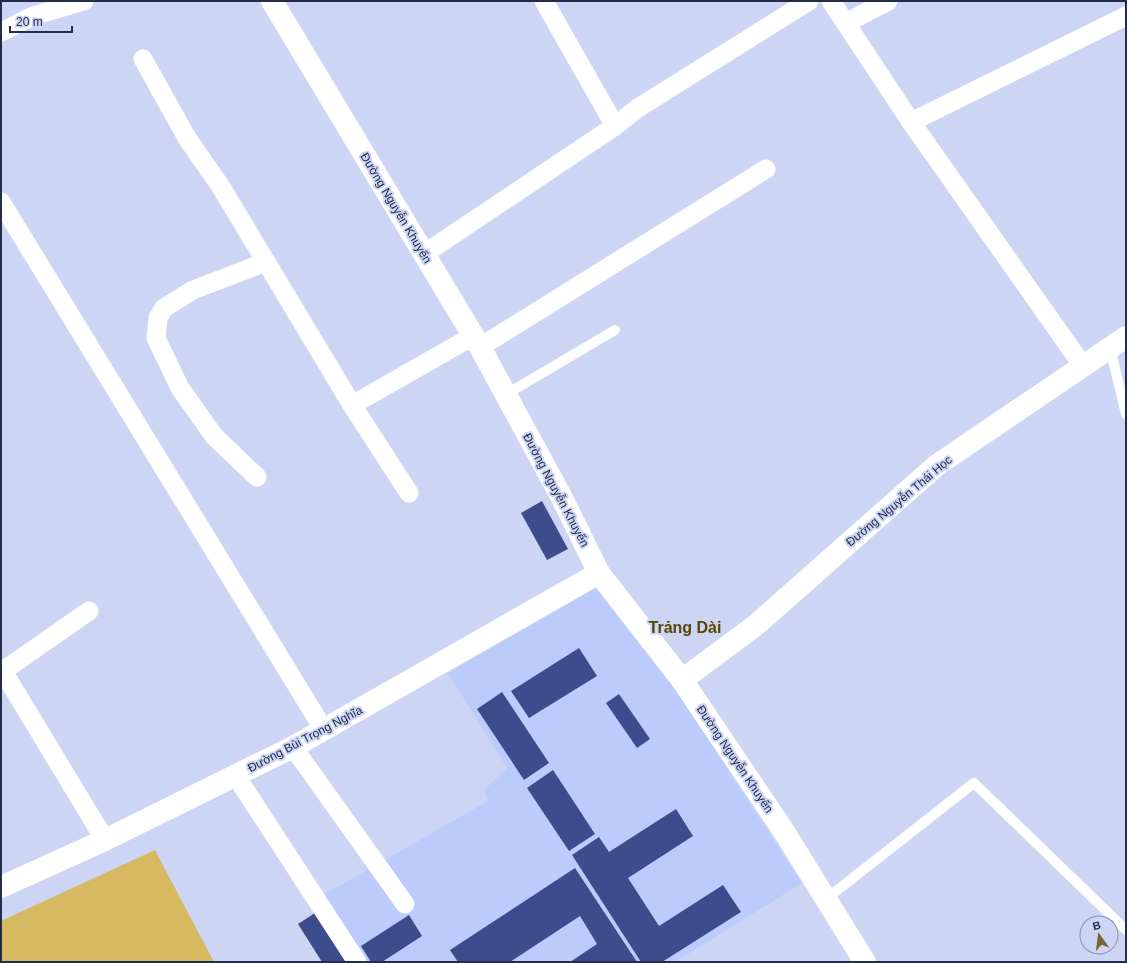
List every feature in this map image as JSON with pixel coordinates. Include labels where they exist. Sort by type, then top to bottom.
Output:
[{"type":"street","points":[[1,32],[33,16],[84,1]]},
{"type":"street","name":"Đường Nguyễn Khuyến","points":[[272,1],[477,342],[562,498],[599,572],[682,680],[783,830],[865,962]]},
{"type":"street","points":[[544,1],[615,126]]},
{"type":"street","points":[[424,254],[615,126],[638,108],[809,1]]},
{"type":"street","points":[[831,1],[911,122],[1083,366]]},
{"type":"street","points":[[846,23],[888,1]]},
{"type":"street","points":[[911,122],[1126,16]]},
{"type":"street","points":[[143,59],[187,138],[222,187],[352,405],[409,493]]},
{"type":"street","points":[[352,405],[477,342],[766,169]]},
{"type":"street","points":[[1,202],[324,730]]},
{"type":"street","points":[[257,477],[214,436],[180,388],[156,338],[158,318],[164,308],[193,290],[266,262]]},
{"type":"street","name":"Đường Nguyễn Thái Học","points":[[682,680],[756,624],[937,465],[1118,342]]},
{"type":"street","name":"Đường Bùi Trọng Nghĩa","points":[[1,887],[105,840],[293,747],[599,572]]},
{"type":"street","points":[[89,611],[2,670],[105,840]]},
{"type":"street","points":[[293,747],[405,904]]},
{"type":"street","points":[[236,776],[357,962]]},
{"type":"lane","points":[[506,395],[615,330]]},
{"type":"lane","points":[[1118,342],[1126,414]]},
{"type":"lane","points":[[826,899],[974,783],[1126,930]]},
{"type":"shaded area","points":[[595,588],[674,688],[802,883],[675,962],[362,962],[320,897],[488,801],[484,790],[507,768],[448,673]]},
{"type":"shaded area","points":[[155,850],[214,962],[1,962],[1,921]]},
{"type":"building","points":[[542,501],[568,549],[547,560],[521,513]]},
{"type":"building","points":[[579,648],[597,676],[529,718],[511,691]]},
{"type":"building","points":[[502,692],[549,763],[524,780],[477,709]]},
{"type":"building","points":[[619,694],[650,739],[637,748],[606,703]]},
{"type":"building","points":[[553,770],[595,834],[569,851],[527,788]]},
{"type":"building","points":[[676,809],[693,836],[628,878],[659,926],[723,885],[741,912],[662,962],[641,962],[572,855],[599,837],[609,852]]},
{"type":"building","points":[[575,868],[637,962],[570,962],[597,944],[580,916],[510,962],[458,962],[450,950]]},
{"type":"building","points":[[315,913],[346,962],[322,962],[298,924]]},
{"type":"building","points":[[409,915],[422,936],[382,962],[371,962],[361,946]]},
{"type":"district","name":"Trảng Dài","points":[[685,627]]}]
